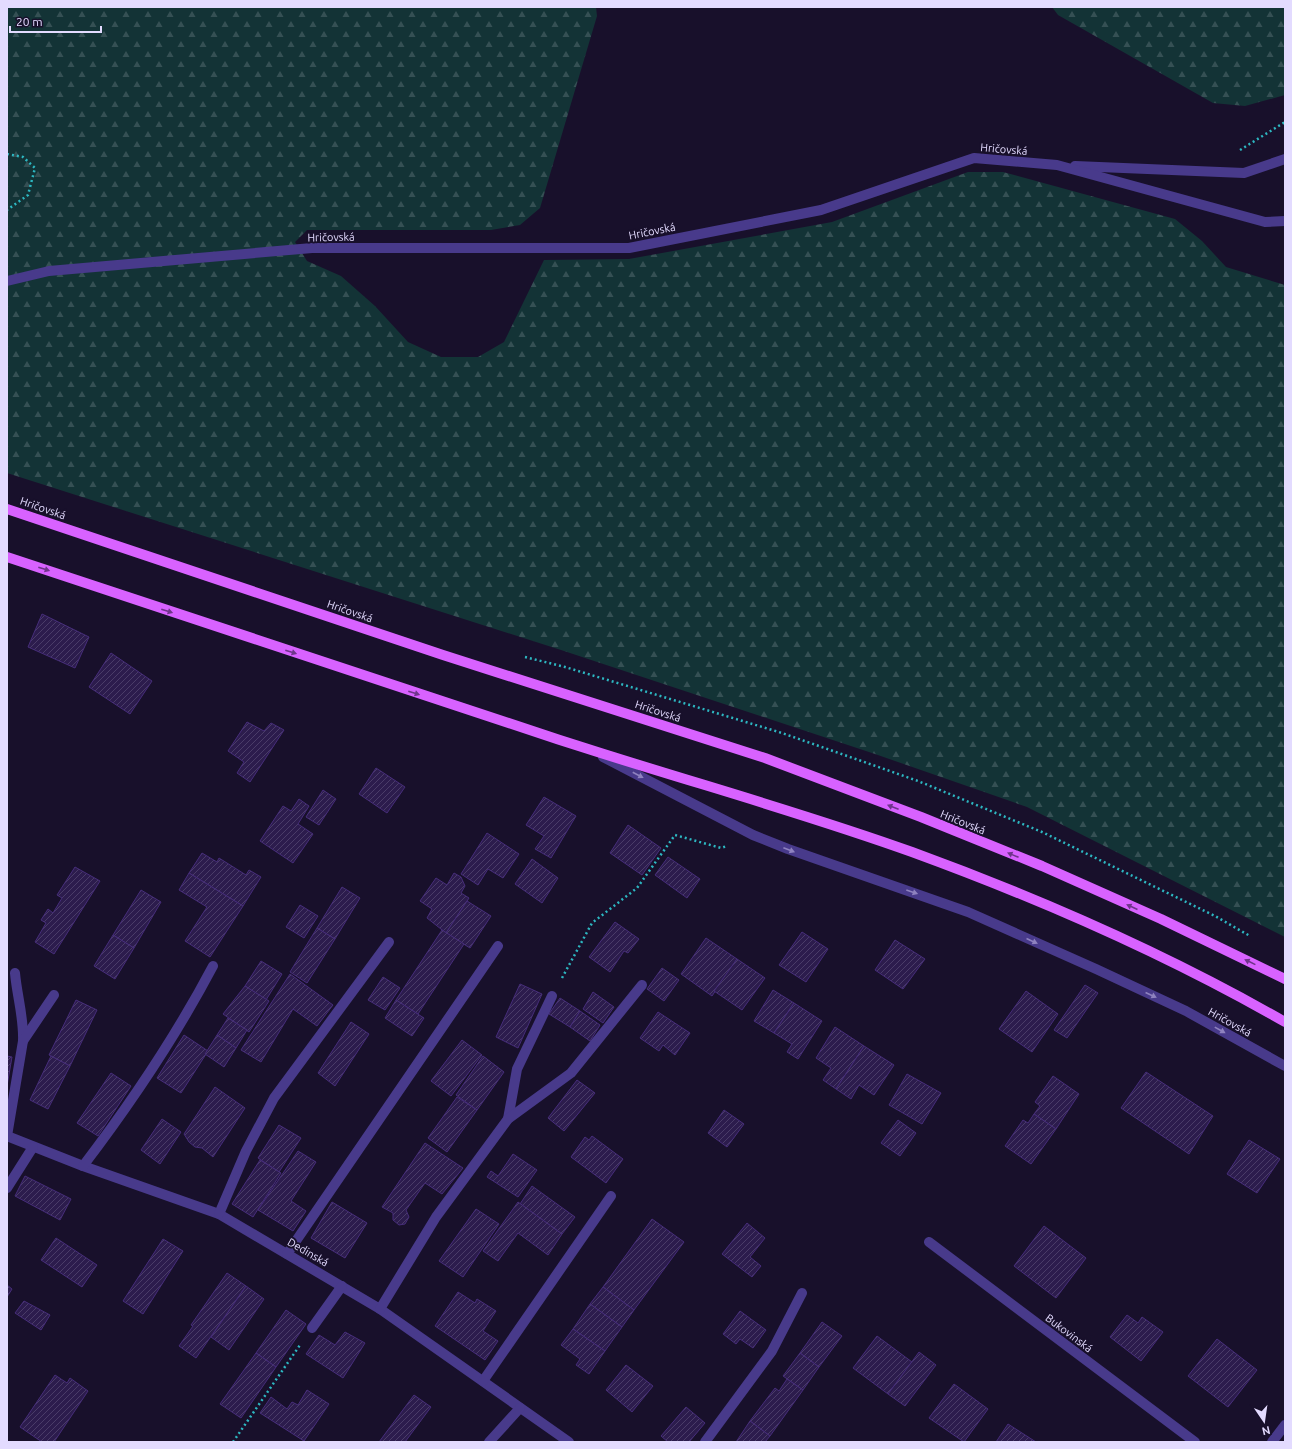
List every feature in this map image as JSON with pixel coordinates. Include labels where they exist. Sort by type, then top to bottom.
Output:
[{"type":"main road","name":"Hričovská","points":[[7,509],[443,655],[765,758],[920,817],[1042,866],[1161,919],[1285,979]]},
{"type":"main road","name":"Hričovská","points":[[7,557],[434,700],[591,750],[755,799],[911,852],[1030,898],[1148,951],[1285,1022]]},
{"type":"street","name":"Hričovská","points":[[7,281],[49,271],[312,248],[629,248],[821,210],[974,158],[1057,165],[1265,222],[1285,221]]},
{"type":"street","points":[[1057,165],[1244,173],[1285,160]]},
{"type":"street","name":"Hričovská","points":[[591,750],[753,835],[788,849],[968,912],[1186,1011],[1285,1066]]},
{"type":"street","points":[[218,1214],[246,1151],[274,1098],[389,942]]},
{"type":"street","points":[[287,1254],[498,946]]},
{"type":"street","points":[[83,1166],[115,1125],[188,1013],[213,966]]},
{"type":"street","points":[[7,1136],[23,1041],[24,1021],[17,996],[15,973]]},
{"type":"street","points":[[380,1309],[436,1217],[508,1119],[571,1074],[642,985]]},
{"type":"street","points":[[23,1041],[54,995]]},
{"type":"street","points":[[508,1119],[517,1069],[552,996]]},
{"type":"street","name":"Dedinská","points":[[7,1136],[83,1166],[218,1214],[380,1309],[569,1442]]},
{"type":"street","points":[[7,1188],[33,1147]]},
{"type":"street","points":[[483,1381],[611,1196]]},
{"type":"street","name":"Bukovinská","points":[[929,1242],[1195,1442]]},
{"type":"street","points":[[312,1328],[342,1286]]},
{"type":"street","points":[[705,1442],[772,1351],[802,1293]]},
{"type":"street","points":[[489,1442],[520,1408]]},
{"type":"street","points":[[1272,1442],[1285,1425]]},
{"type":"path","points":[[1239,151],[1285,122]]},
{"type":"path","points":[[7,154],[23,156],[35,168],[28,195],[7,210]]},
{"type":"path","points":[[552,996],[592,923],[637,888],[675,835],[721,848],[753,835]]},
{"type":"path","points":[[233,1442],[312,1328]]},
{"type":"green space","points":[[7,7],[596,7],[597,16],[540,208],[520,225],[491,230],[307,230],[295,242],[307,261],[341,276],[375,306],[408,342],[441,357],[478,357],[504,342],[544,260],[629,259],[832,222],[968,172],[1003,172],[1175,219],[1202,241],[1226,267],[1285,285],[1285,937],[1027,807],[875,754],[561,650],[7,473]]},
{"type":"green space","points":[[1052,7],[1285,7],[1285,95],[1245,106],[1213,103],[1058,15]]},
{"type":"building","points":[[42,614],[89,637],[75,668],[28,647]]},
{"type":"building","points":[[111,653],[152,681],[130,714],[89,687]]},
{"type":"building","points":[[247,722],[264,731],[271,723],[284,730],[250,782],[237,773],[244,762],[228,751]]},
{"type":"building","points":[[376,768],[405,787],[387,813],[359,794]]},
{"type":"building","points":[[323,790],[336,799],[319,825],[306,817]]},
{"type":"building","points":[[544,797],[576,816],[551,858],[535,849],[544,836],[526,825]]},
{"type":"building","points":[[299,799],[309,806],[298,824],[313,834],[293,863],[260,841],[283,806],[291,811]]},
{"type":"building","points":[[628,825],[661,848],[642,875],[610,853]]},
{"type":"building","points":[[487,833],[519,854],[503,878],[488,869],[478,885],[461,874]]},
{"type":"building","points":[[202,853],[217,862],[219,858],[246,875],[249,870],[261,877],[243,906],[189,873]]},
{"type":"building","points":[[668,857],[700,879],[687,898],[655,875]]},
{"type":"building","points":[[532,859],[558,878],[542,903],[515,884]]},
{"type":"building","points":[[75,867],[100,881],[54,954],[35,942],[46,923],[41,920],[48,909],[53,913],[62,898],[57,895]]},
{"type":"building","points":[[189,873],[243,906],[210,957],[185,941],[207,907],[179,890]]},
{"type":"building","points":[[454,873],[461,877],[465,886],[461,893],[469,898],[446,933],[427,918],[432,909],[420,901],[436,878],[447,885]]},
{"type":"building","points":[[342,887],[360,898],[335,939],[317,928]]},
{"type":"building","points":[[141,890],[161,902],[134,948],[113,935]]},
{"type":"building","points":[[467,901],[491,916],[470,948],[446,933]]},
{"type":"building","points":[[300,905],[318,916],[304,938],[286,927]]},
{"type":"building","points":[[615,922],[639,939],[628,953],[624,951],[610,972],[589,957]]},
{"type":"building","points":[[317,928],[335,939],[307,983],[290,972]]},
{"type":"building","points":[[442,930],[464,944],[418,1014],[396,1000]]},
{"type":"building","points":[[802,932],[828,949],[806,982],[779,965]]},
{"type":"building","points":[[113,935],[134,948],[115,979],[94,966]]},
{"type":"building","points":[[706,938],[737,959],[712,996],[681,974]]},
{"type":"building","points":[[895,940],[925,959],[903,989],[875,970]]},
{"type":"building","points":[[737,959],[765,978],[742,1010],[714,991]]},
{"type":"building","points":[[261,961],[282,974],[266,1000],[245,986]]},
{"type":"building","points":[[662,968],[679,980],[664,1001],[647,989]]},
{"type":"building","points":[[290,974],[333,1005],[317,1026],[293,1009],[261,1062],[241,1050]]},
{"type":"building","points":[[383,977],[400,988],[385,1010],[368,1000]]},
{"type":"building","points":[[520,984],[542,994],[518,1048],[496,1037]]},
{"type":"building","points":[[1085,985],[1098,993],[1067,1038],[1054,1030]]},
{"type":"building","points":[[245,986],[269,1001],[249,1032],[223,1014]]},
{"type":"building","points":[[773,990],[794,1003],[774,1033],[754,1021]]},
{"type":"building","points":[[1026,991],[1058,1014],[1032,1052],[999,1029]]},
{"type":"building","points":[[593,992],[614,1007],[603,1023],[583,1009]]},
{"type":"building","points":[[560,998],[580,1011],[570,1027],[549,1014]]},
{"type":"building","points":[[76,1000],[97,1010],[70,1066],[49,1055]]},
{"type":"building","points":[[396,1000],[424,1018],[412,1036],[385,1018]]},
{"type":"building","points":[[794,1003],[822,1021],[798,1059],[787,1052],[792,1044],[774,1033]]},
{"type":"building","points":[[580,1011],[600,1025],[590,1041],[570,1027]]},
{"type":"building","points":[[658,1012],[690,1033],[675,1055],[663,1045],[659,1051],[640,1038]]},
{"type":"building","points":[[228,1018],[247,1030],[236,1048],[217,1035]]},
{"type":"building","points":[[351,1022],[369,1034],[335,1086],[318,1073]]},
{"type":"building","points":[[835,1027],[864,1046],[836,1089],[823,1080],[831,1068],[816,1058]]},
{"type":"building","points":[[184,1035],[208,1051],[181,1093],[157,1078]]},
{"type":"building","points":[[217,1035],[236,1048],[224,1067],[205,1054]]},
{"type":"building","points":[[462,1040],[482,1055],[451,1096],[431,1081]]},
{"type":"building","points":[[864,1046],[894,1065],[874,1095],[859,1085],[851,1099],[836,1089]]},
{"type":"building","points":[[7,1056],[12,1057],[7,1086]]},
{"type":"building","points":[[51,1056],[70,1066],[48,1109],[30,1100]]},
{"type":"building","points":[[483,1056],[504,1072],[477,1110],[456,1095]]},
{"type":"building","points":[[1146,1072],[1213,1116],[1189,1154],[1121,1108]]},
{"type":"building","points":[[111,1073],[131,1086],[98,1136],[77,1123]]},
{"type":"building","points":[[907,1074],[941,1093],[922,1124],[889,1105]]},
{"type":"building","points":[[1053,1076],[1079,1094],[1056,1129],[1034,1114],[1040,1106],[1035,1102]]},
{"type":"building","points":[[577,1080],[595,1093],[564,1131],[548,1118]]},
{"type":"building","points":[[215,1087],[245,1108],[213,1157],[202,1148],[195,1147],[189,1142],[184,1134]]},
{"type":"building","points":[[457,1097],[477,1110],[447,1152],[428,1138]]},
{"type":"building","points":[[724,1110],[744,1124],[727,1147],[708,1133]]},
{"type":"building","points":[[1034,1114],[1056,1129],[1031,1164],[1005,1146],[1023,1120],[1028,1123]]},
{"type":"building","points":[[162,1119],[181,1132],[160,1164],[141,1150]]},
{"type":"building","points":[[898,1120],[916,1133],[900,1156],[881,1143]]},
{"type":"building","points":[[279,1125],[301,1138],[279,1172],[258,1158]]},
{"type":"building","points":[[592,1136],[623,1159],[606,1183],[571,1157],[585,1137],[589,1140]]},
{"type":"building","points":[[1249,1140],[1280,1159],[1257,1193],[1227,1174]]},
{"type":"building","points":[[425,1143],[463,1168],[442,1194],[425,1183],[406,1210],[409,1217],[405,1224],[399,1225],[393,1220],[393,1213],[382,1207]]},
{"type":"building","points":[[298,1151],[316,1162],[291,1201],[306,1211],[293,1231],[258,1210]]},
{"type":"building","points":[[513,1154],[537,1170],[518,1197],[487,1177],[491,1171],[498,1176]]},
{"type":"building","points":[[260,1160],[281,1173],[253,1217],[232,1204]]},
{"type":"building","points":[[25,1176],[71,1199],[60,1220],[15,1196]]},
{"type":"building","points":[[532,1186],[575,1217],[562,1234],[520,1204]]},
{"type":"building","points":[[332,1202],[367,1223],[345,1258],[311,1238]]},
{"type":"building","points":[[518,1202],[562,1234],[548,1255],[518,1233],[498,1261],[483,1251]]},
{"type":"building","points":[[476,1209],[499,1224],[463,1277],[439,1261]]},
{"type":"building","points":[[652,1219],[684,1242],[634,1310],[603,1287]]},
{"type":"building","points":[[747,1223],[765,1238],[750,1257],[761,1266],[752,1277],[722,1254]]},
{"type":"building","points":[[1044,1226],[1086,1258],[1056,1298],[1014,1266]]},
{"type":"building","points":[[56,1238],[97,1265],[82,1287],[41,1260]]},
{"type":"building","points":[[163,1239],[183,1251],[143,1314],[123,1301]]},
{"type":"building","points":[[227,1273],[246,1286],[196,1358],[179,1346],[193,1326],[191,1325]]},
{"type":"building","points":[[7,1285],[12,1289],[7,1297]]},
{"type":"building","points":[[246,1286],[264,1299],[229,1350],[211,1337]]},
{"type":"building","points":[[603,1287],[634,1310],[622,1327],[590,1304]]},
{"type":"building","points":[[458,1292],[475,1303],[477,1299],[496,1311],[483,1331],[498,1341],[485,1360],[435,1326]]},
{"type":"building","points":[[24,1301],[50,1315],[41,1330],[15,1313]]},
{"type":"building","points":[[590,1304],[622,1327],[605,1351],[573,1329]]},
{"type":"building","points":[[286,1310],[306,1324],[276,1367],[256,1353]]},
{"type":"building","points":[[740,1311],[766,1330],[753,1348],[740,1339],[736,1344],[723,1334]]},
{"type":"building","points":[[1127,1315],[1138,1323],[1142,1317],[1163,1332],[1141,1361],[1110,1337]]},
{"type":"building","points":[[822,1322],[842,1336],[819,1367],[800,1353]]},
{"type":"building","points":[[573,1329],[605,1351],[589,1374],[576,1365],[580,1359],[561,1345]]},
{"type":"building","points":[[345,1332],[365,1343],[343,1378],[306,1354],[319,1335],[335,1345]]},
{"type":"building","points":[[877,1336],[912,1362],[888,1394],[853,1368]]},
{"type":"building","points":[[1217,1339],[1257,1370],[1228,1407],[1188,1376]]},
{"type":"building","points":[[919,1352],[936,1365],[905,1406],[888,1394]]},
{"type":"building","points":[[256,1353],[276,1367],[241,1418],[220,1404]]},
{"type":"building","points":[[800,1353],[819,1367],[803,1390],[783,1376]]},
{"type":"building","points":[[626,1365],[653,1386],[632,1412],[606,1390]]},
{"type":"building","points":[[55,1375],[67,1383],[70,1378],[88,1391],[54,1442],[42,1442],[20,1427]]},
{"type":"building","points":[[787,1379],[803,1390],[770,1436],[750,1421],[775,1388],[779,1391]]},
{"type":"building","points":[[954,1384],[988,1409],[964,1442],[929,1418]]},
{"type":"building","points":[[307,1390],[329,1404],[304,1441],[260,1413],[271,1397],[287,1409],[292,1402],[298,1405]]},
{"type":"building","points":[[414,1395],[431,1407],[405,1442],[379,1442]]},
{"type":"building","points":[[686,1407],[705,1423],[689,1442],[668,1442],[661,1436]]},
{"type":"building","points":[[750,1421],[770,1436],[765,1442],[736,1442]]},
{"type":"building","points":[[1008,1424],[1036,1442],[996,1442]]}]
